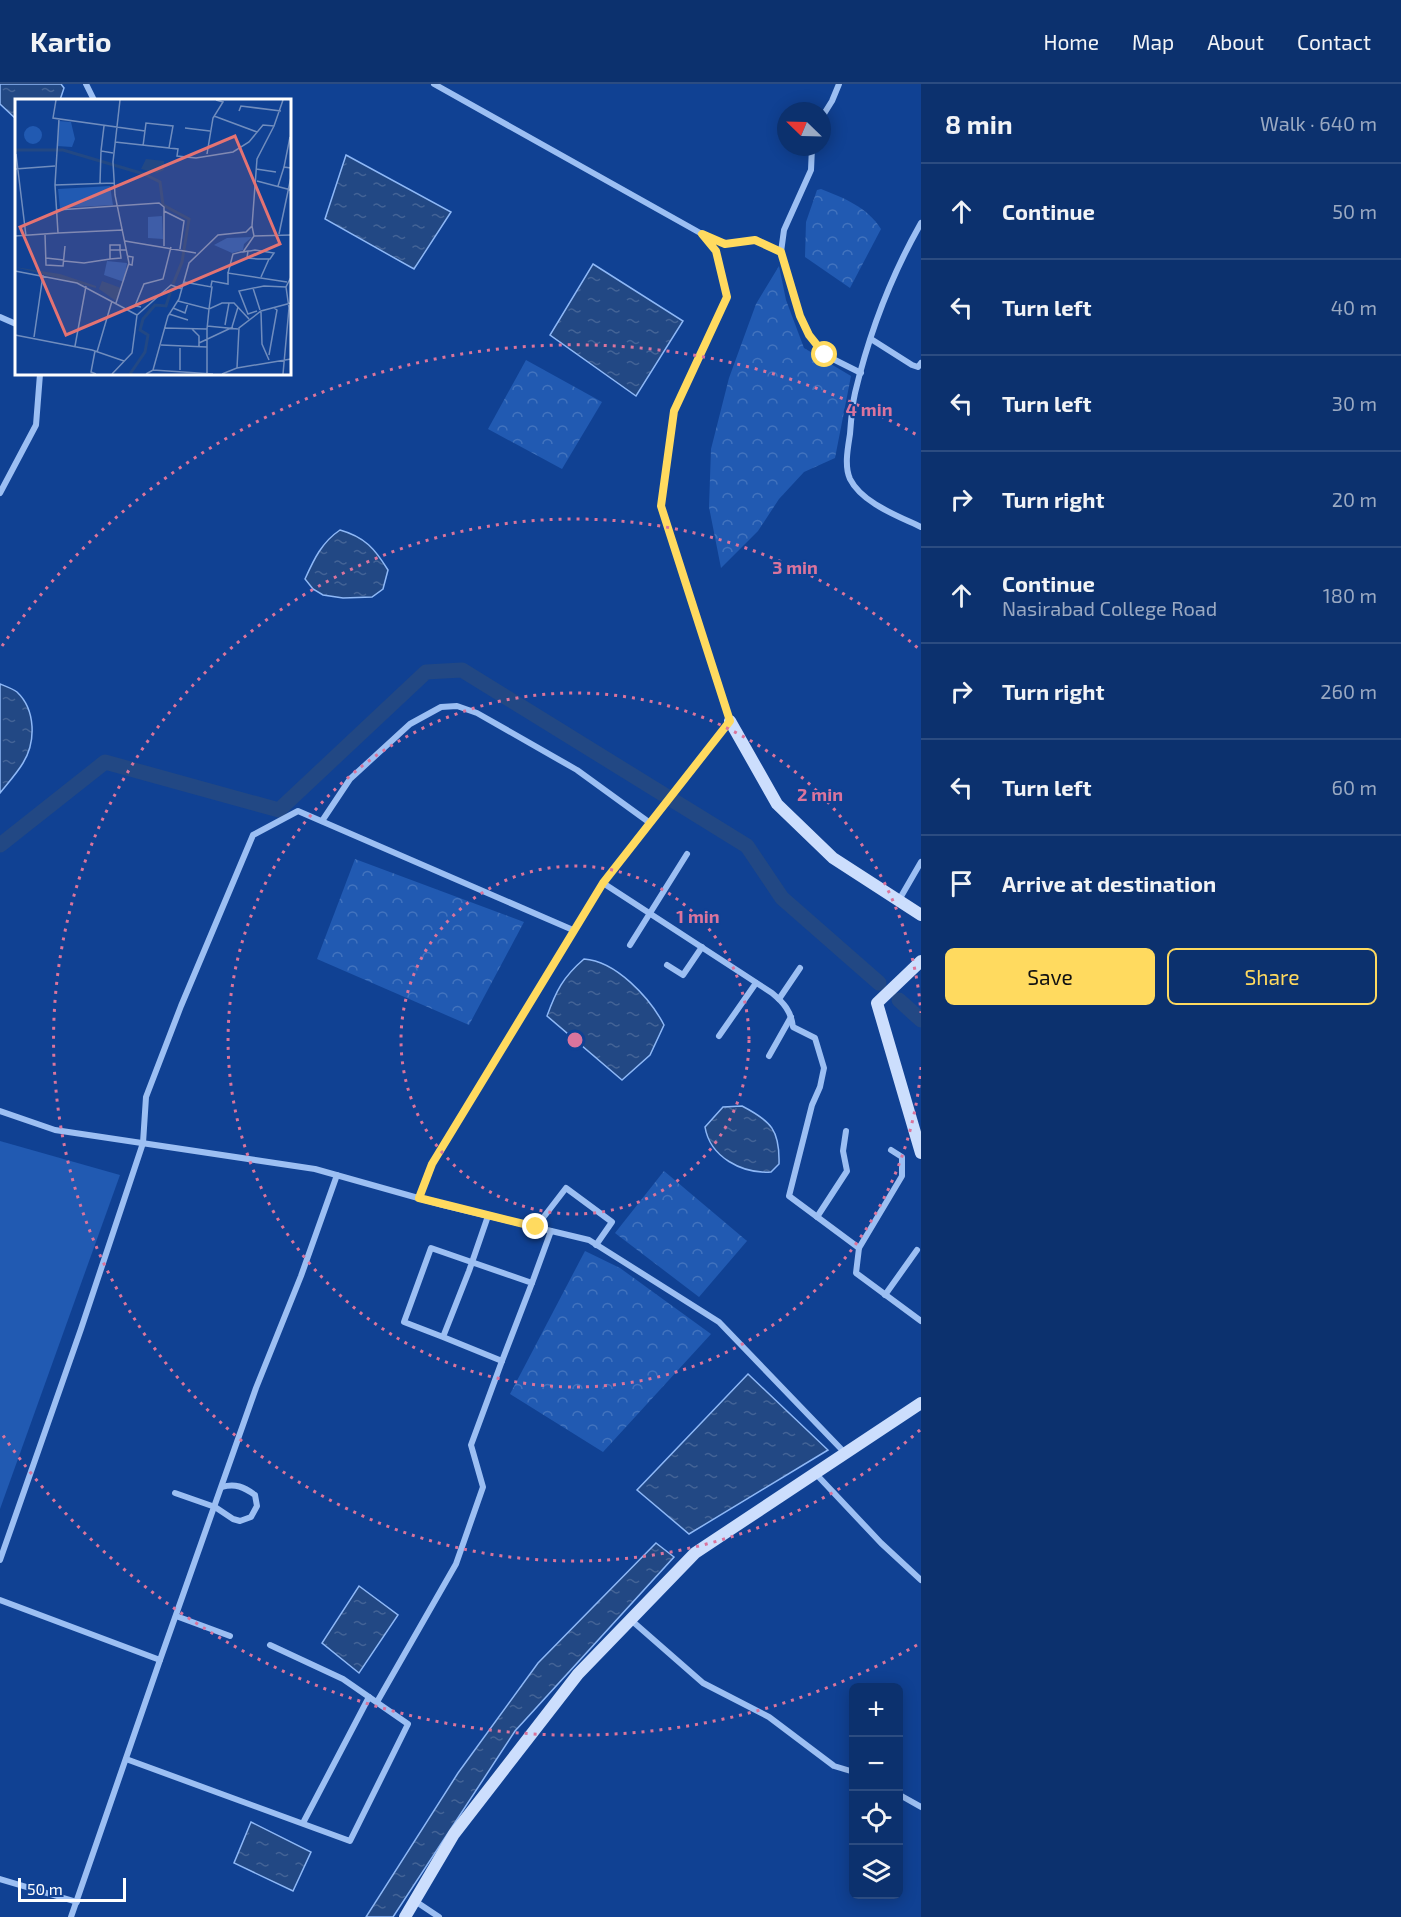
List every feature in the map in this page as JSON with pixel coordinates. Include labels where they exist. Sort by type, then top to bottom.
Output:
[{"type":"street","points":[[86,84],[94,99]]},
{"type":"street","points":[[434,84],[702,234],[725,244],[755,240],[781,252]]},
{"type":"street","points":[[831,103],[839,84]]},
{"type":"street","points":[[812,156],[811,170],[784,230],[781,252],[800,316],[809,335],[825,355],[861,373]]},
{"type":"street","points":[[921,223],[889,285],[871,339],[855,393],[847,453],[850,479],[864,495],[881,508],[921,527]]},
{"type":"street","points":[[702,234],[716,251],[727,297],[674,411],[661,506],[730,721],[777,804],[833,858],[921,915]]},
{"type":"street","points":[[0,317],[15,324]]},
{"type":"street","points":[[871,339],[918,368],[921,363]]},
{"type":"street","points":[[0,493],[36,425],[40,375]]},
{"type":"street","points":[[322,821],[350,778],[410,724],[441,707],[457,706],[477,713],[578,770],[650,823]]},
{"type":"street","points":[[419,1198],[432,1164],[603,883],[730,721]]},
{"type":"street","points":[[0,1560],[143,1143],[146,1097],[181,1006],[253,835],[298,811],[573,930]]},
{"type":"street","points":[[630,945],[687,854]]},
{"type":"street","points":[[899,900],[921,862]]},
{"type":"street","points":[[603,883],[702,946],[779,999],[785,1004],[793,1027],[815,1038],[824,1068],[820,1087],[812,1105],[789,1196],[859,1248]]},
{"type":"street","points":[[667,965],[683,975],[702,946]]},
{"type":"street","points":[[921,960],[878,1003],[921,1153]]},
{"type":"street","points":[[779,999],[800,968]]},
{"type":"street","points":[[719,1036],[756,983]]},
{"type":"street","points":[[769,1056],[791,1017]]},
{"type":"street","points":[[0,1111],[55,1130],[315,1169],[488,1216],[589,1240],[719,1322],[845,1454]]},
{"type":"street","points":[[817,1217],[847,1170],[843,1151],[846,1131]]},
{"type":"street","points":[[891,1150],[902,1157],[902,1176],[859,1248],[856,1273],[921,1321]]},
{"type":"street","points":[[71,1917],[256,1388],[301,1276],[337,1175]]},
{"type":"street","points":[[536,1227],[566,1188],[612,1222],[596,1245]]},
{"type":"street","points":[[443,1337],[488,1216]]},
{"type":"street","points":[[377,1702],[456,1564],[483,1487],[471,1445],[550,1231]]},
{"type":"street","points":[[502,1362],[404,1322],[431,1248],[532,1283]]},
{"type":"street","points":[[885,1295],[917,1250]]},
{"type":"street","points":[[405,1917],[454,1834],[578,1674],[695,1553],[921,1403]]},
{"type":"street","points":[[816,1473],[881,1543],[921,1580]]},
{"type":"street","points":[[175,1493],[215,1507],[240,1521],[251,1517],[257,1506],[255,1495],[240,1485],[222,1486]]},
{"type":"street","points":[[0,1600],[160,1660]]},
{"type":"street","points":[[176,1616],[230,1636]]},
{"type":"street","points":[[631,1619],[703,1683],[769,1718],[834,1767],[849,1771]]},
{"type":"street","points":[[126,1759],[350,1840],[408,1724],[343,1679],[270,1645]]},
{"type":"street","points":[[303,1823],[369,1697]]},
{"type":"street","points":[[903,1797],[921,1806]]},
{"type":"street","points":[[0,1879],[77,1902]]},
{"type":"street","points":[[415,1900],[439,1917]]},
{"type":"green space","points":[[821,189],[862,209],[881,229],[850,288],[805,257],[806,222],[817,190]]},
{"type":"green space","points":[[779,266],[786,300],[804,348],[851,376],[835,458],[804,472],[779,499],[758,531],[721,568],[709,507],[711,449],[729,378],[756,304]]},
{"type":"green space","points":[[526,360],[602,402],[562,469],[488,429]]},
{"type":"green space","points":[[355,859],[524,922],[469,1025],[317,959]]},
{"type":"green space","points":[[0,1141],[120,1175],[0,1509]]},
{"type":"green space","points":[[664,1171],[747,1241],[699,1297],[615,1233]]},
{"type":"green space","points":[[585,1251],[620,1268],[711,1334],[603,1452],[510,1394]]},
{"type":"water","points":[[0,84],[61,84],[64,88],[60,99],[15,99],[15,118],[0,104]]},
{"type":"water","points":[[346,155],[451,212],[414,269],[325,219]]},
{"type":"water","points":[[593,264],[683,321],[636,396],[550,335]]},
{"type":"water","points":[[340,530],[363,540],[379,556],[388,570],[383,589],[372,597],[343,598],[323,595],[313,589],[305,579],[323,546]]},
{"type":"water","points":[[0,684],[17,692],[23,699],[31,717],[32,736],[23,763],[0,793]]},
{"type":"water","points":[[584,959],[608,966],[631,983],[658,1014],[664,1025],[650,1055],[622,1080],[547,1016],[561,985]]},
{"type":"water","points":[[742,1106],[767,1122],[772,1128],[778,1143],[779,1164],[771,1172],[749,1170],[729,1162],[713,1147],[708,1138],[705,1127],[723,1107]]},
{"type":"water","points":[[748,1374],[828,1450],[689,1534],[637,1490]]},
{"type":"water","points":[[656,1543],[674,1557],[515,1731],[393,1917],[366,1917],[458,1773],[538,1663]]},
{"type":"water","points":[[359,1586],[398,1615],[359,1673],[322,1643]]},
{"type":"water","points":[[251,1822],[311,1852],[293,1891],[234,1863]]},
{"type":"waterway","points":[[0,845],[105,762],[279,810],[426,672],[462,670],[747,846],[782,898],[879,983]]},
{"type":"waterway","points":[[899,1000],[921,1020]]},
{"type":"route","points":[[536,1227],[419,1198],[432,1164],[603,883],[730,721],[661,506],[674,411],[727,297],[716,251],[702,234],[725,244],[755,240],[781,252],[800,316],[809,335],[825,355]]}]
